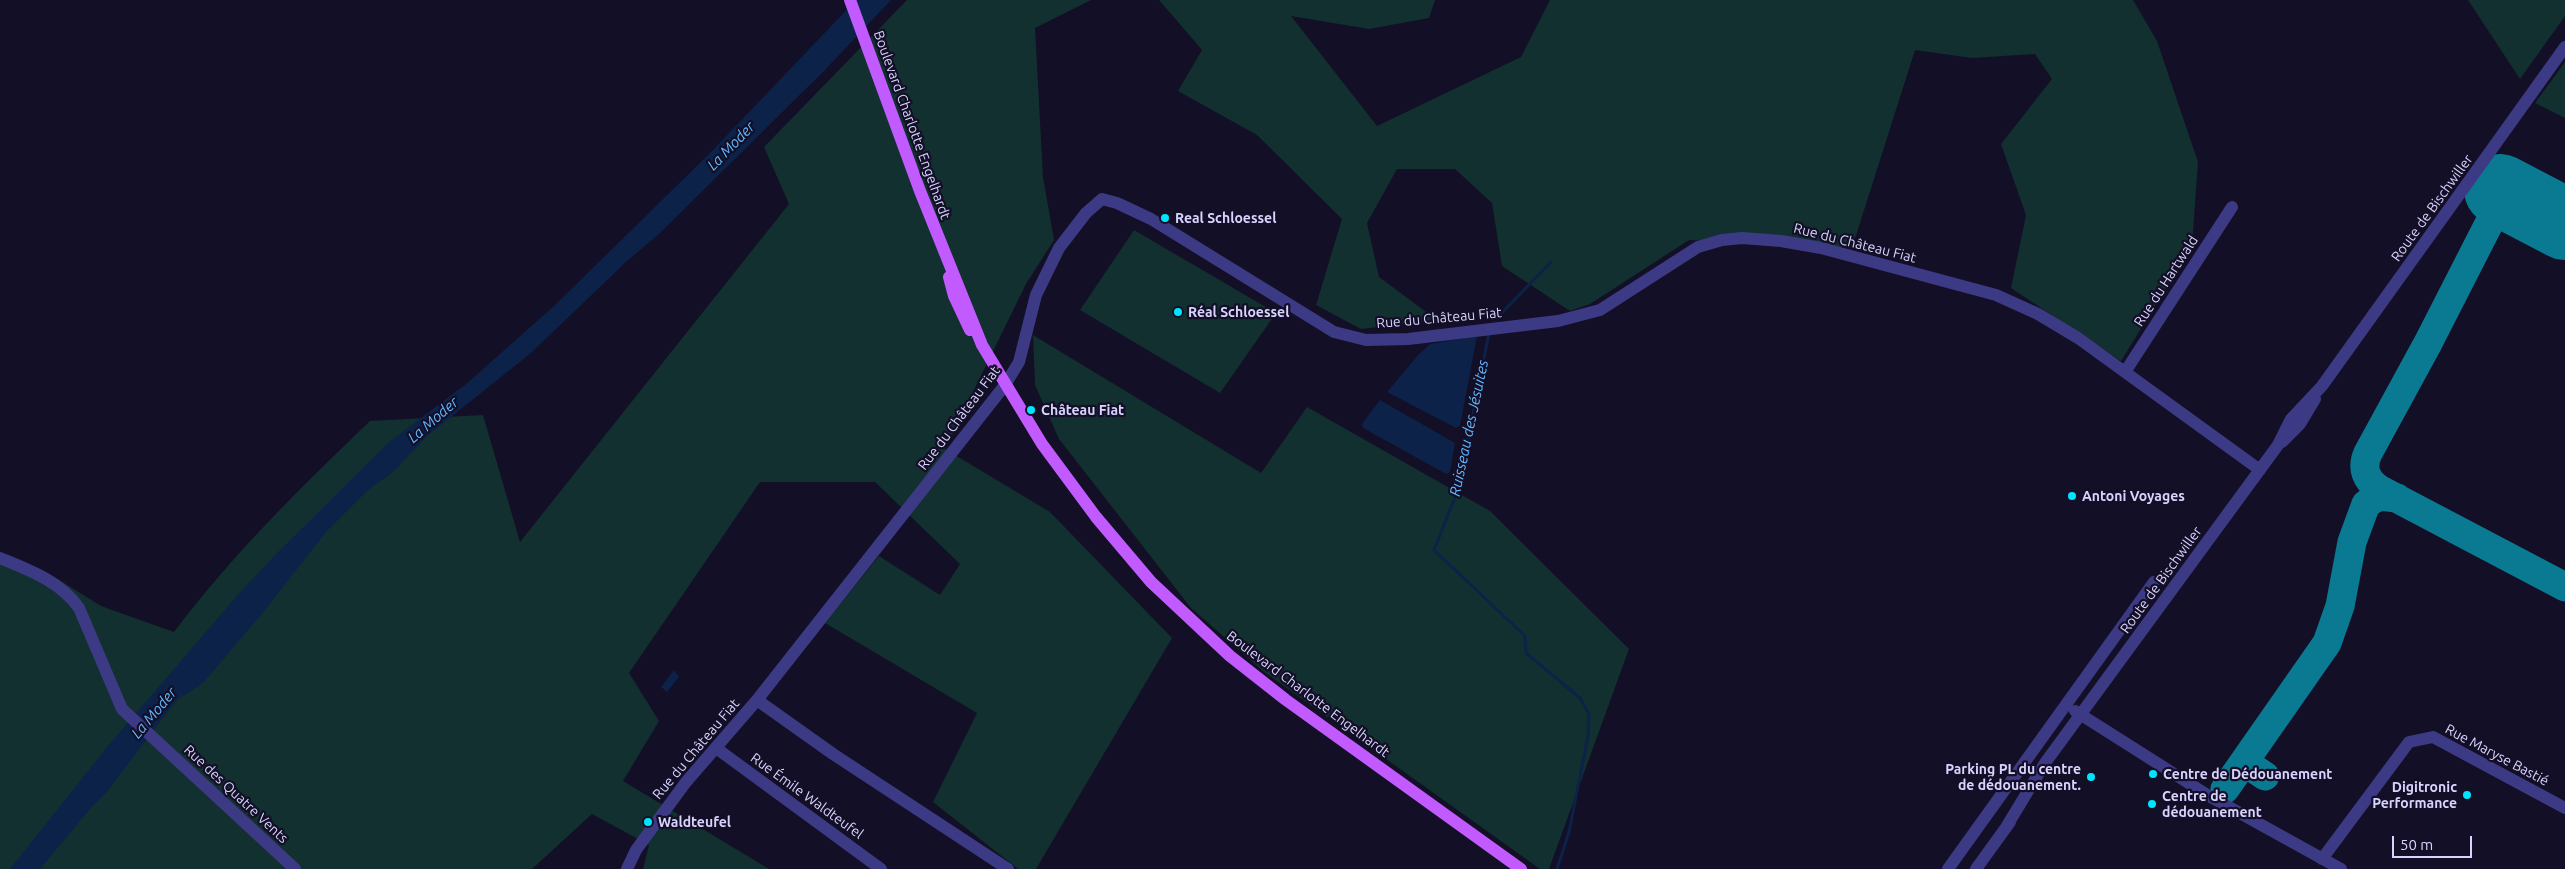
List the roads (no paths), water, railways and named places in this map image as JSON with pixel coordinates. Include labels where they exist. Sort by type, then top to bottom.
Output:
[{"type":"main road","name":"Boulevard Charlotte Engelhardt","points":[[850,0],[947,260],[950,282],[962,315],[1042,444],[1096,517],[1127,555],[1191,621],[1230,656],[1279,694],[1521,869]]},
{"type":"street","name":"Route de Bischwiller","points":[[1976,869],[2051,768],[2069,734],[2082,715],[2278,445],[2300,424],[2322,386],[2565,47]]},
{"type":"street","name":"Rue du Château Fiat","points":[[627,869],[636,850],[686,782],[756,700],[1005,386],[1018,362],[1036,295],[1059,248],[1086,214],[1102,199],[1117,202],[1150,218],[1276,298],[1334,332],[1366,340],[1408,339],[1558,321],[1600,310],[1698,247],[1722,240],[1742,238],[1781,241],[1821,248],[1996,295],[2038,314],[2125,372],[2260,470]]},
{"type":"street","name":"Rue du Hartwald","points":[[2125,372],[2232,207]]},
{"type":"street","name":"Rue des Quatre Vents","points":[[0,558],[28,569],[60,587],[71,596],[79,608],[122,709],[295,869]]},
{"type":"street","points":[[1948,869],[2154,582]]},
{"type":"street","name":"Rue du Château Fiat","points":[[756,700],[833,754],[1008,869]]},
{"type":"street","points":[[2067,705],[2209,796],[2341,869]]},
{"type":"street","name":"Rue Maryse Bastié","points":[[2322,859],[2410,742],[2433,738],[2565,808]]},
{"type":"street","name":"Rue Émile Waldteufel","points":[[716,748],[881,869]]},
{"type":"water","name":"La Moder","points":[[856,0],[891,0],[824,71],[659,234],[626,262],[531,353],[426,437],[393,472],[368,490],[326,532],[261,615],[204,682],[176,701],[106,793],[90,809],[40,869],[10,869],[107,747],[241,591],[277,553],[389,442],[466,384],[554,306],[710,153]]},
{"type":"water","points":[[1477,336],[1460,426],[1456,428],[1387,392],[1419,354],[1430,344]]},
{"type":"water","points":[[1380,400],[1455,443],[1450,472],[1446,474],[1363,428],[1362,424]]},
{"type":"water","points":[[674,670],[679,677],[667,692],[661,687]]},
{"type":"waterway","points":[[1496,319],[1551,262]]},
{"type":"waterway","name":"Ruisseau des Jésuites","points":[[1489,333],[1458,490],[1434,550],[1525,636],[1526,653],[1580,698],[1589,714],[1588,736],[1569,832],[1557,869]]},
{"type":"place","name":"Real Schloessel","points":[[1165,218]]},
{"type":"place","name":"Réal Schloessel","points":[[1178,312]]},
{"type":"place","name":"Château Fiat","points":[[1031,410]]},
{"type":"place","name":"Antoni Voyages","points":[[2072,496]]},
{"type":"place","name":"Centre de Dédouanement","points":[[2153,774]]},
{"type":"place","name":"Parking PL du centre de dédouanement.","points":[[2091,777]]},
{"type":"place","name":"Digitronic Performance","points":[[2467,795]]},
{"type":"place","name":"Centre de dédouanement","points":[[2152,804]]},
{"type":"place","name":"Waldteufel","points":[[648,822]]}]
